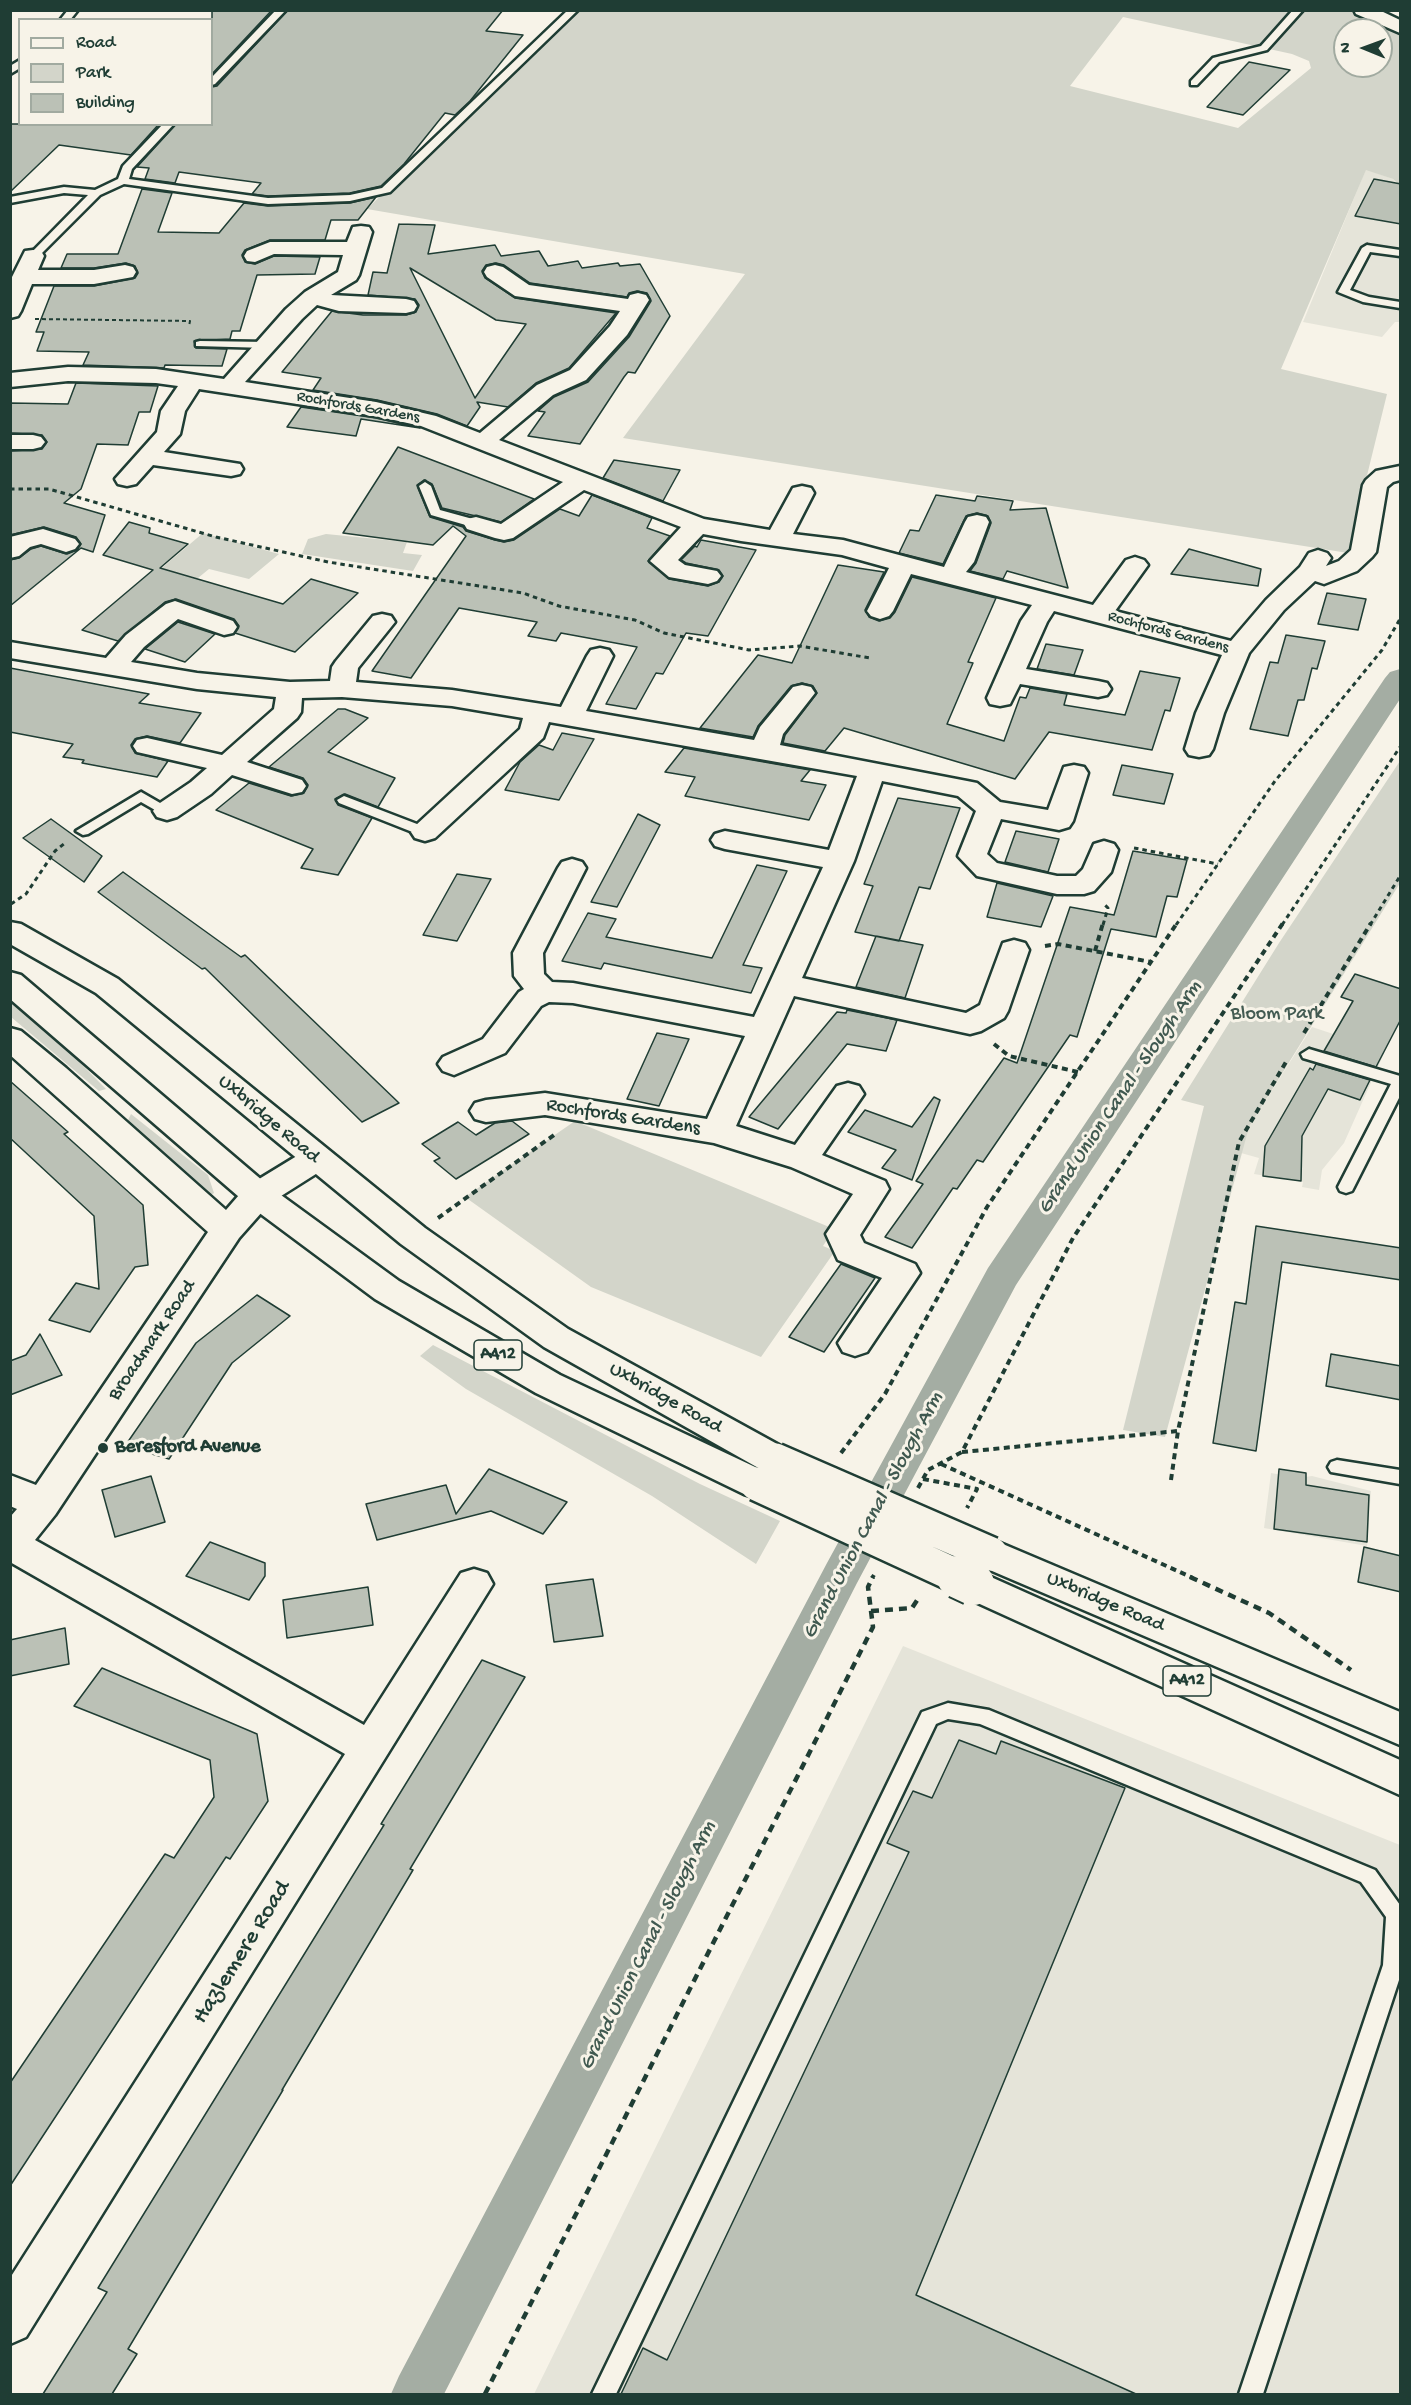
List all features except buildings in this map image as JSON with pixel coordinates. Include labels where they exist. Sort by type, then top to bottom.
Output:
[{"type":"street","points":[[1363,10],[1401,27]]},
{"type":"street","points":[[230,387],[294,314],[313,297],[348,275],[359,241],[270,248],[255,256]]},
{"type":"street","points":[[10,311],[34,255]]},
{"type":"street","points":[[23,277],[94,278],[125,272]]},
{"type":"street","points":[[484,441],[545,390],[578,375],[619,330],[636,303],[523,291],[495,272]]},
{"type":"street","points":[[313,297],[339,304],[406,306]]},
{"type":"street","name":"Rochfords Gardens","points":[[10,380],[68,374],[156,376],[376,409],[428,421],[484,441],[580,482],[697,525],[843,548],[1237,651]]},
{"type":"street","points":[[127,478],[168,434],[173,411],[192,383]]},
{"type":"street","points":[[147,458],[227,476],[249,450]]},
{"type":"street","name":"Rochfords Gardens","points":[[1199,749],[1210,712],[1237,651],[1275,605],[1324,572],[1348,566],[1363,552],[1375,485],[1385,476],[1401,473]]},
{"type":"street","points":[[476,524],[504,534],[580,482]]},
{"type":"street","points":[[778,539],[802,493]]},
{"type":"street","points":[[951,575],[961,562],[977,522]]},
{"type":"street","points":[[697,525],[663,561],[678,572],[708,576]]},
{"type":"street","points":[[11,550],[21,542],[43,536],[66,544]]},
{"type":"street","points":[[880,611],[903,564]]},
{"type":"street","name":"Rochfords Gardens","points":[[1099,615],[1135,565]]},
{"type":"street","points":[[1048,602],[1034,621],[1005,686],[1098,689]]},
{"type":"street","points":[[113,667],[135,641],[175,609],[224,627]]},
{"type":"street","points":[[342,689],[345,667],[382,622]]},
{"type":"street","points":[[10,650],[197,681],[290,690],[342,689],[452,698],[538,713],[571,716],[967,789],[991,809],[1059,821],[1074,773]]},
{"type":"street","points":[[571,716],[576,701],[600,656]]},
{"type":"street","points":[[167,811],[201,788],[287,712],[290,690]]},
{"type":"street","points":[[764,750],[770,733],[802,693]]},
{"type":"street","points":[[425,832],[533,732],[538,713]]},
{"type":"street","points":[[147,746],[227,764],[292,786]]},
{"type":"street","name":"Rochfords Gardens","points":[[486,1111],[545,1104],[717,1132],[840,861],[873,770]]},
{"type":"street","points":[[991,809],[972,856],[987,870],[1057,885],[1084,885],[1096,872],[1104,850]]},
{"type":"street","points":[[725,840],[840,861]]},
{"type":"street","points":[[544,992],[530,976],[528,953],[572,868]]},
{"type":"street","name":"Uxbridge Road","points":[[10,931],[107,986],[413,1236],[556,1338],[766,1472],[821,1480],[964,1561],[1401,1729]]},
{"type":"street","points":[[783,984],[970,1024],[993,1011],[1014,950]]},
{"type":"street","name":"Uxbridge Road","points":[[10,982],[258,1195],[387,1290],[548,1384],[766,1472],[964,1561],[1401,1778]]},
{"type":"street","points":[[454,1064],[494,1046],[530,999],[544,992],[573,993],[764,1029]]},
{"type":"street","points":[[10,1038],[227,1230]]},
{"type":"street","points":[[802,1159],[848,1094]]},
{"type":"street","points":[[717,1132],[802,1159],[873,1189],[843,1234],[850,1251],[903,1273],[855,1343]]},
{"type":"street","name":"Broadmark Road","points":[[11,1544],[26,1497],[227,1230],[258,1195],[316,1159]]},
{"type":"street","points":[[11,1544],[371,1749]]},
{"type":"street","name":"Hazlemere Road","points":[[10,2321],[474,1584]]},
{"type":"lane","points":[[213,81],[282,10]]},
{"type":"lane","points":[[34,255],[96,194],[123,181],[267,201],[350,198],[386,190],[573,10]]},
{"type":"lane","points":[[1194,83],[1216,60],[1263,48],[1299,10]]},
{"type":"lane","points":[[123,181],[126,168],[168,126]]},
{"type":"lane","points":[[10,200],[64,190],[96,194]]},
{"type":"lane","points":[[1401,254],[1367,248],[1344,292],[1367,300],[1401,306]]},
{"type":"lane","points":[[200,344],[267,345]]},
{"type":"lane","points":[[425,486],[435,512],[476,524]]},
{"type":"lane","points":[[83,831],[141,796],[167,811]]},
{"type":"lane","points":[[344,800],[425,832]]},
{"type":"lane","points":[[1309,1054],[1400,1081],[1346,1187]]},
{"type":"lane","points":[[1337,1467],[1401,1477]]},
{"type":"lane","points":[[603,2394],[929,1718],[948,1712],[982,1716],[1368,1876],[1396,1915],[1394,1965],[1251,2394]]},
{"type":"path","points":[[34,319],[190,321],[186,339],[200,344]]},
{"type":"path","points":[[10,489],[49,489],[216,537],[328,562],[524,593],[559,606],[635,620],[664,633],[749,650],[800,646],[870,658]]},
{"type":"path","points":[[821,1480],[885,1394],[987,1207],[1151,962],[1275,781],[1382,650],[1401,619]]},
{"type":"path","points":[[962,1452],[1073,1238],[1401,747]]},
{"type":"path","points":[[10,905],[26,894],[55,851],[83,831]]},
{"type":"path","points":[[1104,850],[1116,845],[1218,864]]},
{"type":"path","points":[[1300,1040],[1401,876]]},
{"type":"path","points":[[1084,885],[1108,908],[1095,951]]},
{"type":"path","points":[[1014,950],[1058,944],[1151,962]]},
{"type":"path","points":[[970,1024],[1009,1056],[1078,1072]]},
{"type":"path","points":[[1171,1480],[1178,1431],[1239,1142],[1288,1058]]},
{"type":"path","points":[[413,1236],[586,1111]]},
{"type":"path","points":[[913,1498],[928,1470],[962,1452],[1178,1431]]},
{"type":"path","points":[[940,1463],[1269,1613],[1353,1671]]},
{"type":"path","points":[[871,1611],[912,1608],[964,1561],[977,1489],[923,1479]]},
{"type":"path","points":[[485,2394],[873,1627],[868,1587],[878,1567]]},
{"type":"shaded area","points":[[1366,169],[1393,179],[1400,185],[1400,322],[1395,322],[1382,337],[1303,322]]},
{"type":"shaded area","points":[[1312,1027],[1385,1051],[1344,1143],[1322,1170],[1319,1190],[1302,1187],[1303,1182],[1254,1174],[1259,1158],[1241,1153],[1249,1127]]},
{"type":"shaded area","points":[[1271,1473],[1299,1478],[1312,1476],[1371,1491],[1367,1546],[1264,1528]]},
{"type":"shaded area","points":[[903,1646],[1400,1845],[1400,2394],[534,2394]]},
{"type":"green space","points":[[1356,10],[1373,18],[1333,18],[1333,78],[1393,78],[1393,28],[1400,31],[1400,185],[1393,179],[1366,170],[1281,369],[1387,394],[1348,553],[623,438],[745,274],[367,209],[562,19],[577,11]],"holes":[[[1123,17],[1292,54],[1309,61],[1311,68],[1238,128],[1070,86]]]},
{"type":"green space","points":[[203,533],[279,554],[249,579],[209,569],[187,587],[151,577]]},
{"type":"green space","points":[[326,534],[407,542],[403,553],[422,555],[413,571],[302,554],[308,539]]},
{"type":"green space","name":"Bloom Park","points":[[1400,761],[1400,883],[1249,1127],[1165,1437],[1123,1430],[1204,1106],[1181,1100],[1279,943]]},
{"type":"green space","points":[[10,997],[22,1004],[106,1089],[99,1091],[11,1017]]},
{"type":"green space","points":[[131,1114],[208,1175],[214,1193],[209,1196],[127,1122]]},
{"type":"green space","points":[[575,1121],[834,1229],[823,1246],[835,1251],[761,1357],[591,1287],[465,1197]]},
{"type":"green space","points":[[433,1345],[700,1484],[780,1521],[756,1564],[652,1496],[466,1389],[420,1356]]},
{"type":"waterway","name":"Grand Union Canal - Slough Arm","points":[[417,2394],[841,1575],[1001,1278],[1400,678]]},
{"type":"place","name":"Beresford Avenue","points":[[103,1448]]}]
